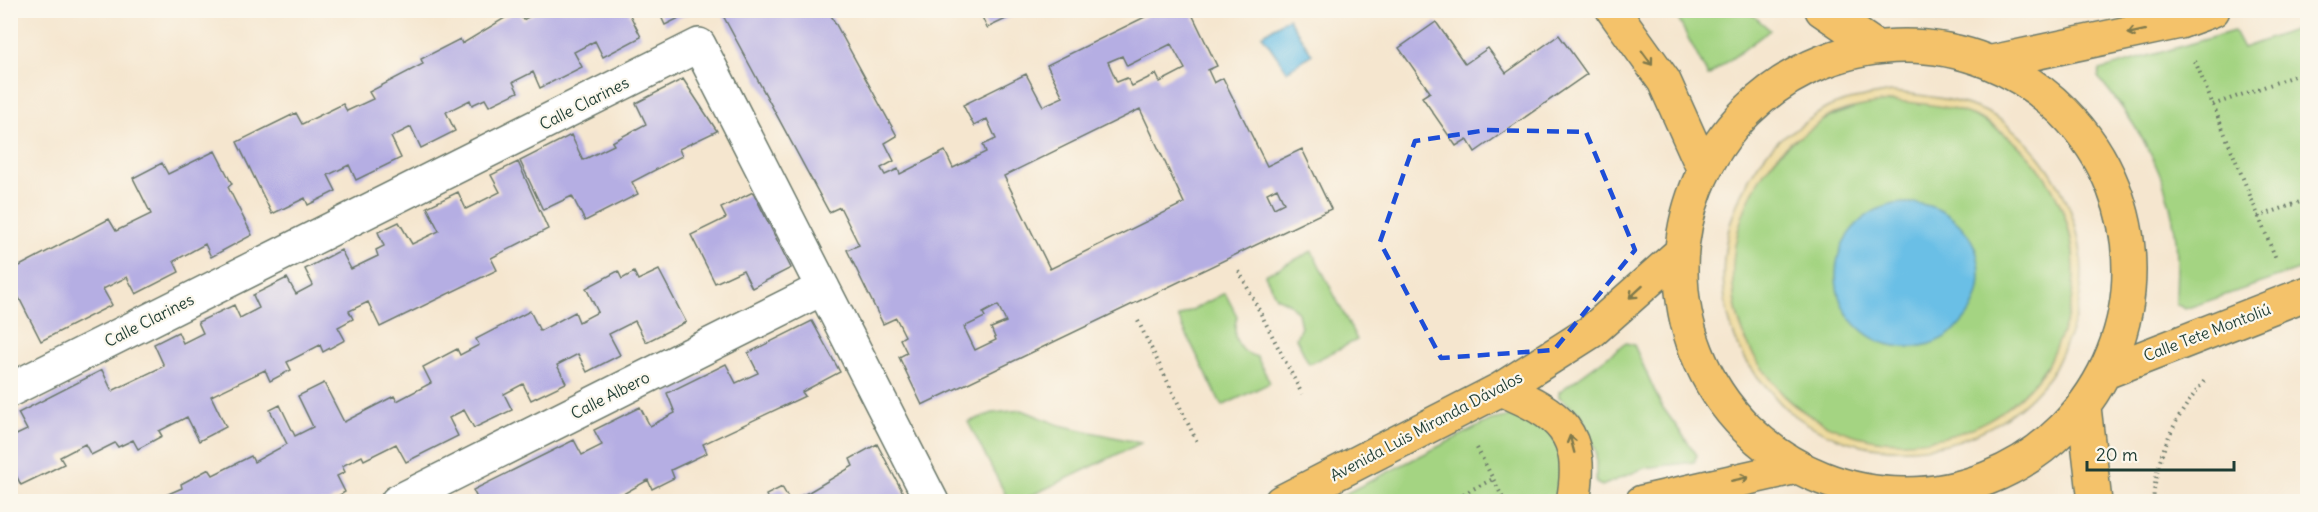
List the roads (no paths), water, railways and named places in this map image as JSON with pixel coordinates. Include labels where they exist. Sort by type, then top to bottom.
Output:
[{"type":"main road","points":[[1613,10],[1664,81],[1703,168]]},
{"type":"main road","points":[[1822,10],[1876,47]]},
{"type":"main road","points":[[1992,62],[2180,22],[2213,10]]},
{"type":"main road","points":[[1876,47],[1935,47],[1992,62],[2055,101],[2097,151],[2124,214],[2130,256],[2129,298],[2106,372],[2084,407],[2026,459],[1956,489],[1886,498],[1839,485],[1797,467],[1741,425],[1707,379],[1687,327],[1680,253],[1687,209],[1703,168],[1738,118],[1799,71],[1836,56],[1876,47]]},
{"type":"main road","name":"Avenida Luis Miranda Dávalos","points":[[1281,501],[1501,389],[1592,332],[1680,253]]},
{"type":"main road","name":"Calle Tete Montoliú","points":[[2106,372],[2307,293]]},
{"type":"main road","points":[[1501,389],[1531,401],[1556,417],[1572,437],[1576,465],[1573,501]]},
{"type":"main road","points":[[2084,407],[2094,474],[2095,501]]},
{"type":"main road","points":[[1642,501],[1797,467]]},
{"type":"street","name":"Calle Clarines","points":[[10,390],[699,45],[932,501]]},
{"type":"street","name":"Calle Albero","points":[[397,501],[823,288]]},
{"type":"water","points":[[1288,18],[1312,54],[1287,71],[1262,35]]},
{"type":"water","points":[[1908,203],[1922,204],[1936,209],[1959,224],[1974,247],[1979,261],[1979,289],[1974,303],[1959,326],[1936,341],[1922,346],[1908,347],[1894,346],[1880,341],[1857,326],[1842,303],[1837,289],[1836,275],[1837,261],[1842,247],[1857,224],[1880,209],[1894,204]]}]
